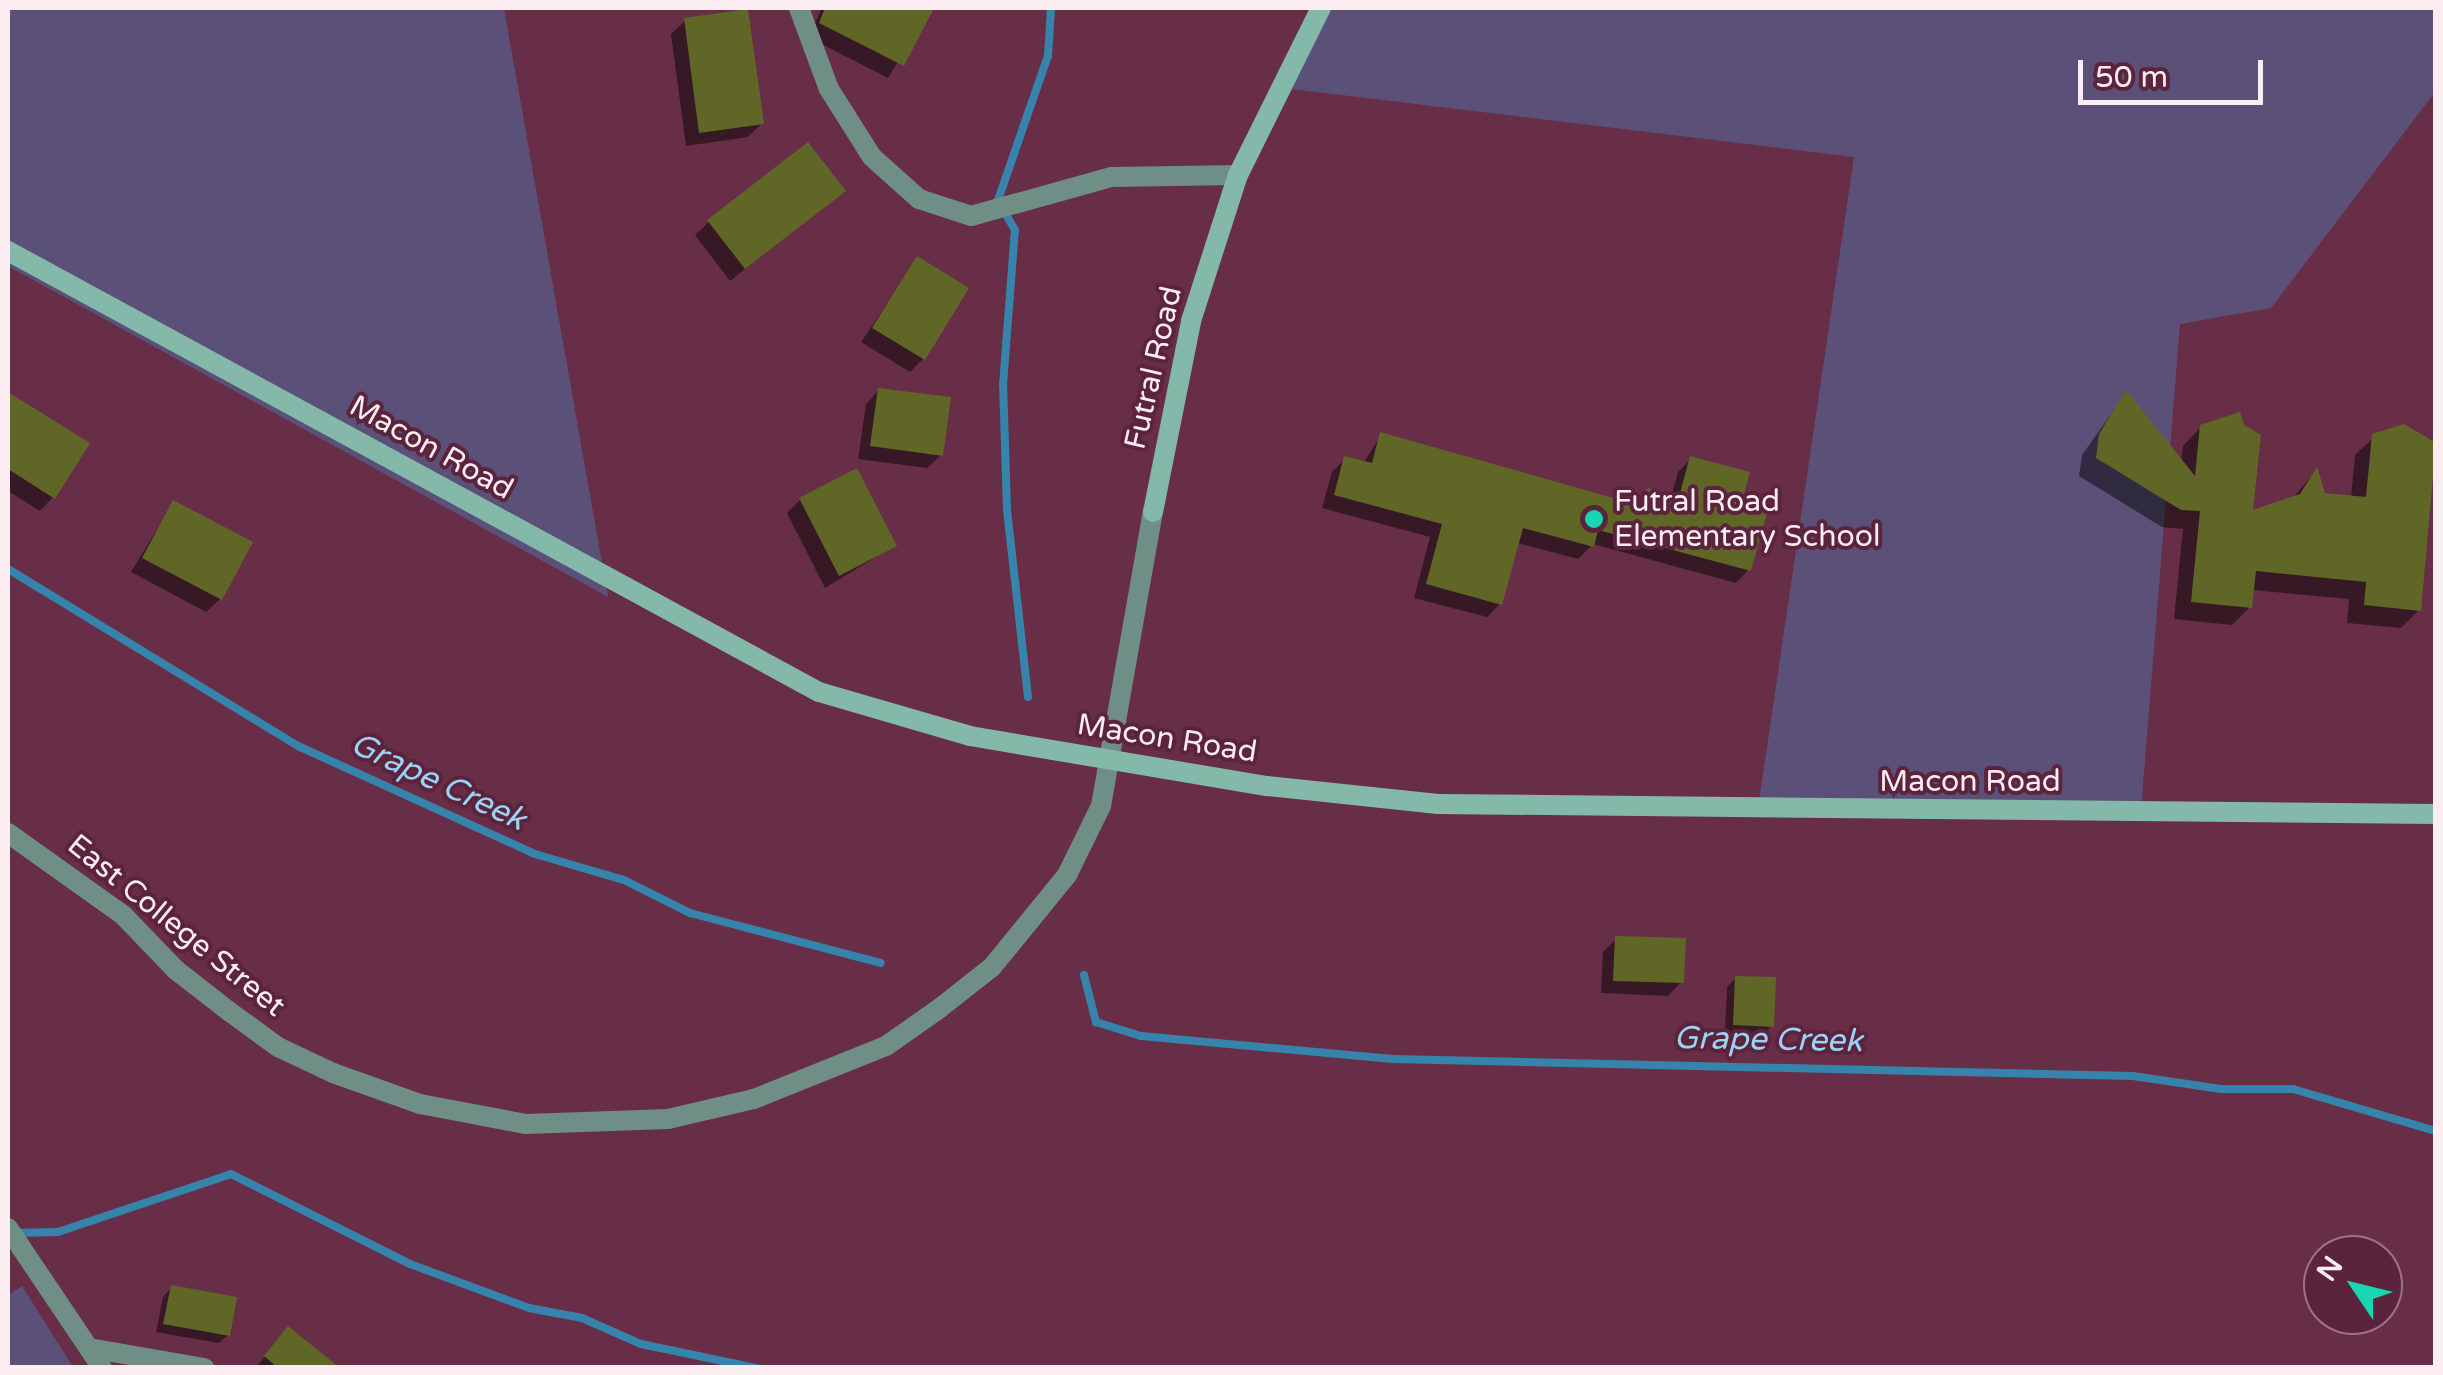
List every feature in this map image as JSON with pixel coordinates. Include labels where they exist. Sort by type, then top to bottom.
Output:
[{"type":"main road","name":"Futral Road","points":[[1153,512],[1192,321],[1238,174],[1320,8]]},
{"type":"main road","name":"Macon Road","points":[[8,251],[820,692],[970,736],[1110,761],[1438,804],[2436,814]]},
{"type":"street","points":[[799,8],[828,89],[872,157],[919,199],[971,216],[1112,177],[1238,174]]},
{"type":"street","name":"Futral Road","points":[[1110,761],[1153,512]]},
{"type":"street","name":"East College Street","points":[[8,833],[123,914],[176,970],[278,1048],[420,1104],[526,1124],[668,1119],[754,1099],[886,1046],[992,968],[1033,920],[1087,836],[1110,761]]},
{"type":"street","points":[[8,1228],[16,1260],[102,1368]]},
{"type":"street","points":[[89,1348],[204,1368]]},
{"type":"shaded area","points":[[8,8],[504,8],[608,597],[8,266]]},
{"type":"shaded area","points":[[1320,8],[2435,8],[2435,92],[2271,308],[2180,324],[2141,810],[1757,815],[1854,157],[1283,88]]},
{"type":"shaded area","points":[[22,1286],[73,1367],[8,1367],[8,1295]]},
{"type":"building","points":[[825,8],[934,8],[904,66],[819,23]]},
{"type":"building","points":[[748,9],[764,124],[699,133],[684,18]]},
{"type":"building","points":[[808,142],[846,191],[745,269],[707,220]]},
{"type":"building","points":[[917,256],[969,288],[925,360],[872,328]]},
{"type":"building","points":[[878,388],[951,397],[943,456],[870,446]]},
{"type":"building","points":[[2126,390],[2195,476],[2200,425],[2240,412],[2244,425],[2261,435],[2253,510],[2300,494],[2317,467],[2325,493],[2366,497],[2372,434],[2404,424],[2436,443],[2421,611],[2364,605],[2366,582],[2256,571],[2252,608],[2191,602],[2200,511],[2181,510],[2096,458],[2099,434]]},
{"type":"building","points":[[8,392],[90,443],[55,499],[8,469]]},
{"type":"building","name":"Futral Road Elementary School","points":[[1380,432],[1642,506],[1647,488],[1679,497],[1690,456],[1750,472],[1741,506],[1767,513],[1751,571],[1598,530],[1594,547],[1523,528],[1502,605],[1426,584],[1442,524],[1334,495],[1344,456],[1372,463]]},
{"type":"building","points":[[857,468],[897,546],[839,576],[799,498]]},
{"type":"building","points":[[173,500],[253,542],[222,600],[142,558]]},
{"type":"building","points":[[1615,936],[1686,938],[1684,983],[1613,981]]},
{"type":"building","points":[[1735,976],[1776,977],[1774,1027],[1733,1025]]},
{"type":"building","points":[[171,1285],[237,1297],[230,1336],[163,1324]]},
{"type":"building","points":[[288,1326],[340,1368],[278,1368],[264,1356]]},
{"type":"waterway","points":[[1028,697],[1007,509],[1003,385],[1015,230],[998,200],[1048,56],[1051,8]]},
{"type":"waterway","name":"Grape Creek","points":[[8,569],[298,746],[535,854],[624,880],[690,913],[881,963]]},
{"type":"waterway","name":"Grape Creek","points":[[1084,975],[1096,1022],[1141,1036],[1393,1059],[2133,1076],[2221,1089],[2293,1089],[2436,1131]]},
{"type":"waterway","points":[[13,1233],[58,1232],[231,1174],[410,1264],[529,1308],[582,1318],[641,1344],[756,1368]]},
{"type":"place","name":"Futral Road Elementary School","points":[[1594,519]]}]
